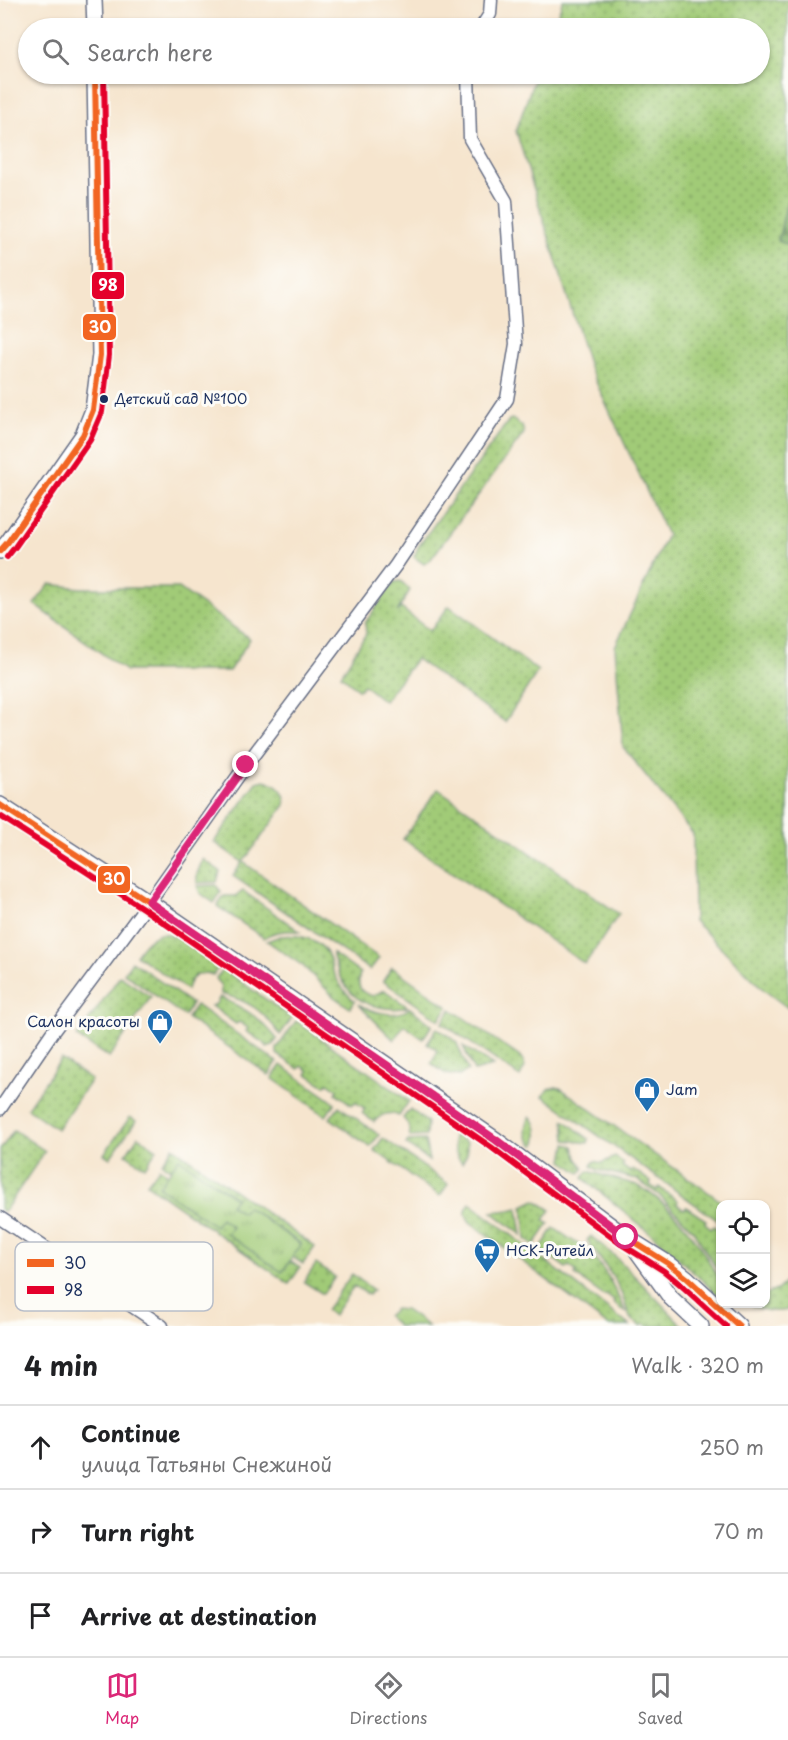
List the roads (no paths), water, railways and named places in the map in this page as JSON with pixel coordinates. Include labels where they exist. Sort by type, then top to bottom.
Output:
[{"type":"street","points":[[94,0],[95,18]]},
{"type":"street","points":[[487,18],[491,0]]},
{"type":"street","points":[[0,551],[15,534],[71,454],[83,435],[93,410],[100,355],[95,84]]},
{"type":"street","points":[[0,1108],[246,765],[396,565],[507,399],[516,344],[506,201],[470,139],[468,84]]},
{"type":"street","points":[[0,805],[149,902],[496,1140],[626,1237],[669,1264],[739,1326]]},
{"type":"street","points":[[0,1218],[36,1242]]},
{"type":"street","points":[[626,1237],[671,1298],[701,1326]]},
{"type":"street","points":[[140,1311],[162,1326]]},
{"type":"place","name":"Детский сад №100","points":[[104,399]]},
{"type":"place","name":"Салон красоты","points":[[160,1045]]},
{"type":"place","name":"Jam","points":[[647,1113]]},
{"type":"place","name":"НСК-Ритейл","points":[[487,1274]]}]
